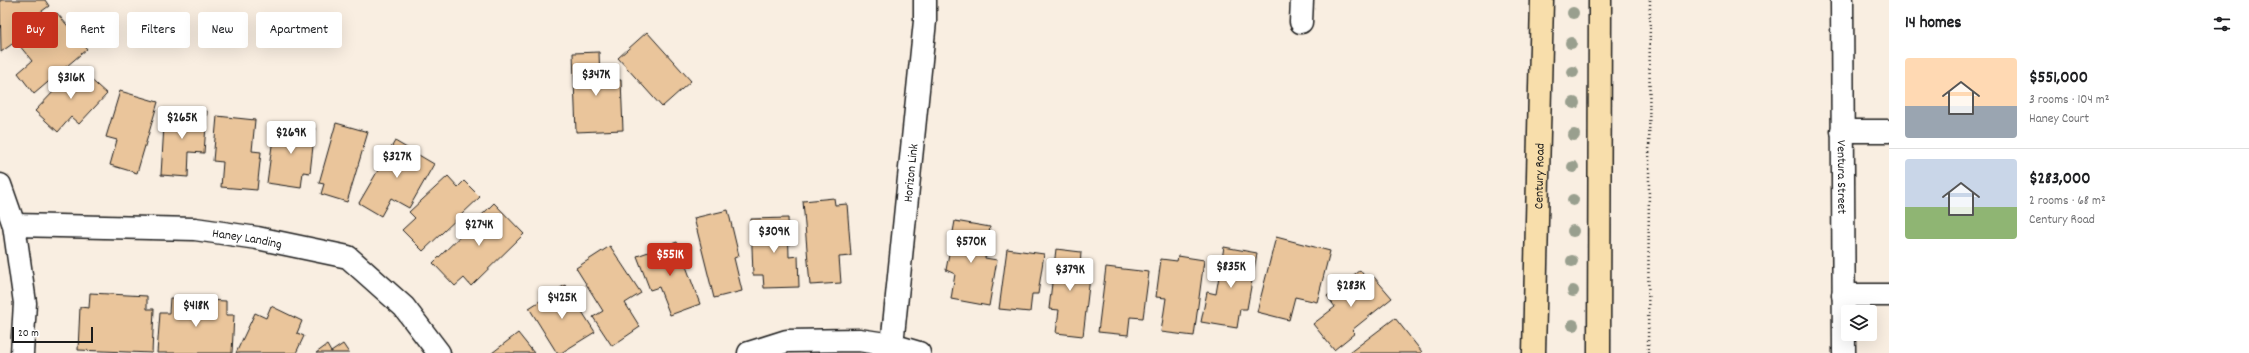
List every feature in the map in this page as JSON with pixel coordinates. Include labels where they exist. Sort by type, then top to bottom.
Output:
[{"type":"main road","name":"Century Road","points":[[1534,353],[1542,0]]},
{"type":"main road","points":[[1599,353],[1600,0]]},
{"type":"street","name":"Horizon Link","points":[[892,345],[925,21],[925,0]]},
{"type":"street","points":[[1301,22],[1302,0]]},
{"type":"street","name":"Ventura Street","points":[[1842,0],[1844,353]]},
{"type":"street","points":[[1842,131],[1889,131]]},
{"type":"street","points":[[0,184],[14,225],[25,303],[22,353]]},
{"type":"street","name":"Haney Landing","points":[[14,225],[195,229],[257,238],[348,257],[404,307],[439,353]]},
{"type":"street","points":[[1843,295],[1889,295]]},
{"type":"street","points":[[749,353],[787,341],[859,340],[892,345],[919,353]]},
{"type":"path","points":[[1648,353],[1650,0]]},
{"type":"building","points":[[0,0],[45,0],[49,6],[41,12],[12,12],[12,44],[1,52]]},
{"type":"building","points":[[58,14],[66,24],[66,48],[87,49],[34,94],[18,73],[32,61],[21,48],[58,48]]},
{"type":"building","points":[[647,32],[691,81],[662,107],[618,58]]},
{"type":"building","points":[[599,52],[600,81],[621,80],[623,130],[576,132],[573,53]]},
{"type":"building","points":[[77,67],[107,94],[79,124],[71,117],[58,132],[35,111]]},
{"type":"building","points":[[120,91],[158,102],[137,173],[110,165],[117,140],[106,137]]},
{"type":"building","points":[[165,109],[207,111],[204,153],[189,152],[188,177],[161,175]]},
{"type":"building","points":[[217,116],[255,120],[252,151],[261,152],[257,190],[221,187],[223,162],[213,161]]},
{"type":"building","points":[[275,123],[315,128],[310,173],[303,172],[301,188],[267,183]]},
{"type":"building","points":[[336,123],[368,132],[347,202],[321,194],[324,184],[319,183]]},
{"type":"building","points":[[395,141],[434,164],[409,208],[391,198],[381,216],[359,203]]},
{"type":"building","points":[[448,176],[458,187],[464,181],[480,197],[423,251],[402,230],[415,218],[409,212]]},
{"type":"building","points":[[834,198],[835,205],[847,204],[851,256],[839,257],[841,283],[810,285],[803,201]]},
{"type":"building","points":[[494,203],[524,234],[471,286],[464,278],[455,286],[433,263]]},
{"type":"building","points":[[728,210],[739,256],[734,258],[742,291],[714,298],[694,218]]},
{"type":"building","points":[[788,218],[789,257],[798,256],[799,287],[764,288],[763,275],[753,275],[751,219]]},
{"type":"building","points":[[955,221],[990,227],[985,258],[997,260],[989,306],[951,299],[955,274],[946,270]]},
{"type":"building","points":[[1276,237],[1330,251],[1317,302],[1295,297],[1289,320],[1257,312]]},
{"type":"building","points":[[677,242],[700,304],[670,315],[659,287],[650,290],[637,256]]},
{"type":"building","points":[[610,246],[641,293],[625,303],[640,327],[612,346],[593,317],[603,311],[576,268]]},
{"type":"building","points":[[1224,247],[1257,253],[1247,309],[1240,309],[1237,328],[1201,322],[1207,292],[1216,294]]},
{"type":"building","points":[[1007,249],[1044,254],[1038,294],[1032,294],[1030,312],[999,309]]},
{"type":"building","points":[[1056,249],[1081,252],[1080,268],[1091,269],[1083,336],[1056,333],[1059,310],[1049,309]]},
{"type":"building","points":[[1178,256],[1204,260],[1194,336],[1161,332],[1166,298],[1156,297],[1161,259],[1177,261]]},
{"type":"building","points":[[1106,267],[1149,272],[1143,318],[1130,317],[1128,335],[1098,332]]},
{"type":"building","points":[[1360,270],[1368,281],[1374,277],[1392,298],[1352,330],[1355,333],[1334,350],[1313,324],[1335,307],[1327,296]]},
{"type":"building","points":[[565,285],[595,332],[561,353],[557,353],[529,308]]},
{"type":"building","points":[[90,293],[147,296],[147,309],[154,309],[152,353],[78,350],[80,307],[89,308]]},
{"type":"building","points":[[170,298],[226,301],[226,315],[234,315],[232,353],[157,353],[160,313],[169,313]]},
{"type":"building","points":[[271,306],[302,321],[297,333],[304,336],[296,353],[236,353],[255,313],[266,318]]},
{"type":"building","points":[[1395,318],[1422,352],[1349,353]]},
{"type":"building","points":[[518,333],[534,353],[492,353]]},
{"type":"building","points":[[343,344],[349,353],[316,353],[327,345],[331,352]]}]
